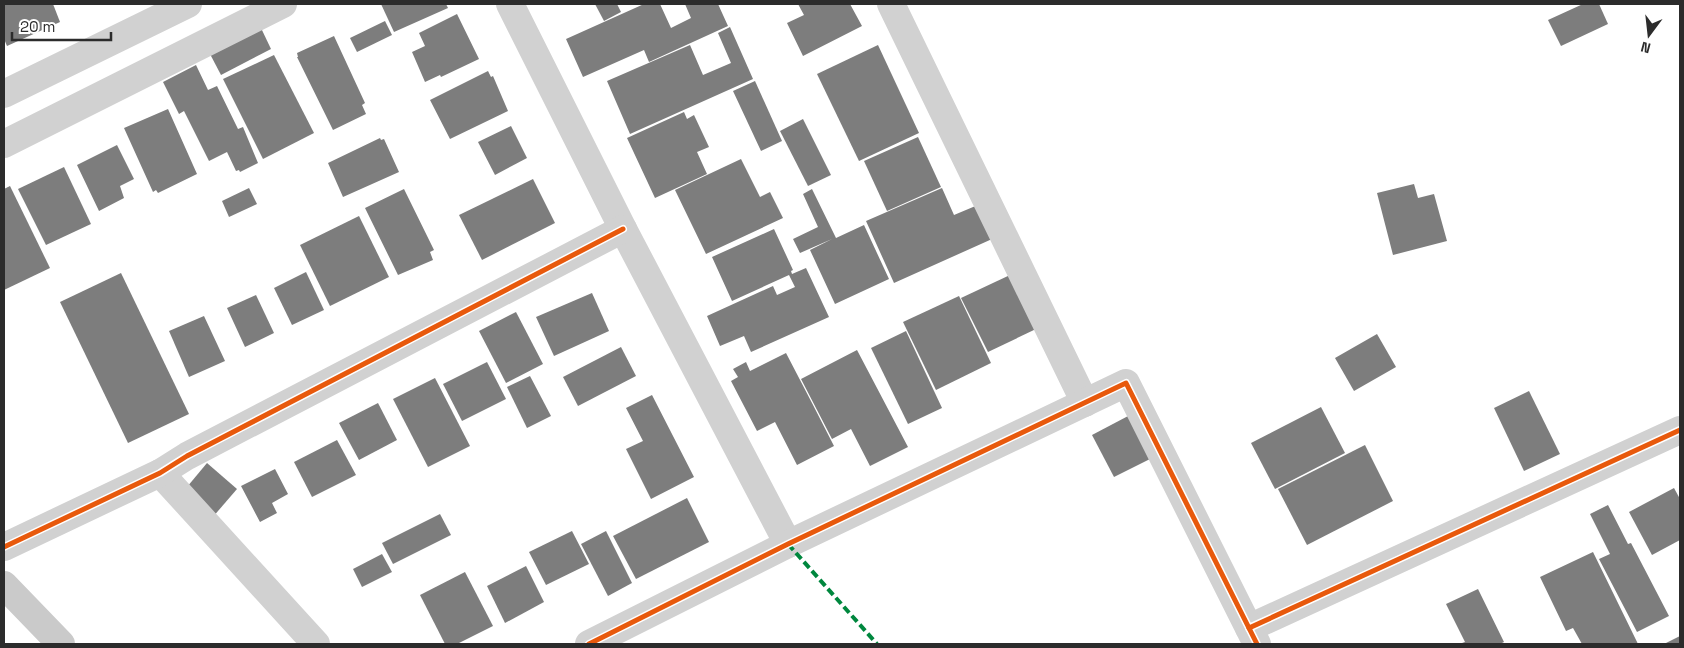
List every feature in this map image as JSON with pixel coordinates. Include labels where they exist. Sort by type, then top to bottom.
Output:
[{"type":"street","points":[[4,94],[188,4]]},
{"type":"street","points":[[4,144],[283,4]]},
{"type":"street","points":[[510,4],[623,230],[788,544]]},
{"type":"street","points":[[891,4],[1085,403]]},
{"type":"street","points":[[4,547],[160,473],[186,456],[623,230]]},
{"type":"street","points":[[590,644],[788,544],[1126,383],[1253,636],[1680,430]]},
{"type":"street","points":[[160,473],[316,644]]},
{"type":"street","points":[[4,585],[61,644]]},
{"type":"building","points":[[4,4],[53,4],[60,22],[7,46],[4,39]]},
{"type":"building","points":[[381,4],[446,4],[448,8],[394,32]]},
{"type":"building","points":[[595,4],[617,4],[621,12],[604,21]]},
{"type":"building","points":[[644,4],[660,4],[671,28],[691,18],[685,4],[718,4],[728,26],[649,62],[644,50],[583,77],[566,39]]},
{"type":"building","points":[[798,4],[850,4],[862,26],[803,56],[787,23],[804,15]]},
{"type":"building","points":[[1583,4],[1599,4],[1608,24],[1561,46],[1548,20]]},
{"type":"building","points":[[457,14],[479,59],[441,77],[440,75],[425,82],[412,52],[425,46],[419,33]]},
{"type":"building","points":[[385,21],[392,35],[357,52],[350,38]]},
{"type":"building","points":[[730,27],[753,79],[630,134],[607,81],[690,45],[703,75],[731,63],[718,33]]},
{"type":"building","points":[[261,28],[271,49],[221,75],[210,54]]},
{"type":"building","points":[[334,36],[365,103],[362,105],[366,114],[333,130],[297,57],[297,53]]},
{"type":"building","points":[[878,45],[919,133],[859,161],[817,74]]},
{"type":"building","points":[[274,55],[314,133],[263,159],[223,79]]},
{"type":"building","points":[[196,65],[208,90],[217,86],[238,129],[243,127],[258,163],[240,172],[239,170],[236,171],[227,152],[209,161],[184,111],[179,114],[163,82]]},
{"type":"building","points":[[488,71],[491,77],[493,76],[508,111],[450,139],[430,100]]},
{"type":"building","points":[[755,81],[782,141],[761,151],[733,91]]},
{"type":"building","points":[[168,109],[197,174],[158,193],[156,190],[153,192],[124,128]]},
{"type":"building","points":[[684,112],[687,119],[694,115],[709,147],[697,152],[707,174],[655,198],[627,138]]},
{"type":"building","points":[[803,119],[831,175],[808,186],[780,131]]},
{"type":"building","points":[[511,126],[527,158],[495,175],[478,142]]},
{"type":"building","points":[[918,137],[941,187],[887,211],[864,161]]},
{"type":"building","points":[[380,138],[381,140],[384,139],[399,172],[343,197],[328,163]]},
{"type":"building","points":[[117,145],[134,179],[120,186],[124,198],[99,211],[77,165]]},
{"type":"building","points":[[741,159],[760,197],[770,192],[783,218],[706,254],[675,190]]},
{"type":"building","points":[[64,167],[91,224],[46,245],[18,189]]},
{"type":"building","points":[[533,179],[555,223],[482,260],[459,215]]},
{"type":"building","points":[[1414,184],[1418,198],[1434,194],[1447,241],[1393,255],[1377,193]]},
{"type":"building","points":[[10,186],[50,268],[4,290],[4,189]]},
{"type":"building","points":[[249,188],[257,204],[229,217],[222,201]]},
{"type":"building","points":[[942,188],[954,215],[985,202],[1001,235],[894,283],[866,221]]},
{"type":"building","points":[[404,189],[434,250],[430,252],[433,260],[398,275],[365,208]]},
{"type":"building","points":[[812,189],[836,238],[864,225],[889,279],[835,304],[810,250],[832,239],[800,253],[793,239],[818,227],[803,194]]},
{"type":"building","points":[[359,216],[389,277],[330,306],[300,245]]},
{"type":"building","points":[[774,229],[793,270],[791,271],[792,274],[806,268],[829,317],[751,352],[744,336],[720,346],[707,316],[773,286],[777,295],[795,287],[789,275],[732,301],[712,257]]},
{"type":"building","points":[[306,272],[324,310],[292,325],[274,288]]},
{"type":"building","points":[[121,273],[189,414],[128,443],[60,302]]},
{"type":"building","points":[[1010,275],[1036,329],[988,352],[961,298]]},
{"type":"building","points":[[592,293],[609,331],[554,356],[536,317]]},
{"type":"building","points":[[256,295],[274,333],[245,347],[227,308]]},
{"type":"building","points":[[959,296],[991,363],[936,390],[903,322]]},
{"type":"building","points":[[516,312],[543,364],[506,383],[479,331]]},
{"type":"building","points":[[204,316],[225,361],[189,377],[169,331]]},
{"type":"building","points":[[906,331],[942,408],[908,424],[871,348]]},
{"type":"building","points":[[1377,334],[1396,367],[1354,391],[1335,358]]},
{"type":"building","points":[[621,347],[636,376],[578,406],[563,377]]},
{"type":"building","points":[[857,350],[908,447],[870,466],[851,429],[832,439],[801,379]]},
{"type":"building","points":[[786,353],[834,446],[797,465],[775,422],[757,431],[731,381],[738,377],[733,369],[746,362],[750,371]]},
{"type":"building","points":[[487,362],[506,399],[462,421],[443,384]]},
{"type":"building","points":[[530,376],[551,416],[527,428],[507,387]]},
{"type":"building","points":[[435,378],[470,446],[428,467],[393,399]]},
{"type":"building","points":[[1529,391],[1560,454],[1524,471],[1494,408]]},
{"type":"building","points":[[652,395],[694,477],[651,499],[626,449],[643,441],[626,408]]},
{"type":"building","points":[[378,403],[397,440],[359,460],[339,423]]},
{"type":"building","points":[[1321,407],[1345,453],[1275,489],[1251,443]]},
{"type":"building","points":[[1130,415],[1152,458],[1114,477],[1092,435]]},
{"type":"building","points":[[337,440],[356,475],[312,497],[294,462]]},
{"type":"building","points":[[1365,445],[1393,501],[1307,545],[1278,489]]},
{"type":"building","points":[[207,463],[237,489],[212,518],[182,493]]},
{"type":"building","points":[[275,469],[288,494],[272,503],[277,513],[260,522],[241,486]]},
{"type":"building","points":[[1674,488],[1680,499],[1680,540],[1652,555],[1629,512]]},
{"type":"building","points":[[687,498],[709,542],[636,579],[613,536]]},
{"type":"building","points":[[1608,505],[1628,544],[1631,543],[1669,616],[1637,632],[1599,559],[1610,554],[1590,514]]},
{"type":"building","points":[[440,514],[451,535],[393,564],[382,543]]},
{"type":"building","points":[[572,531],[589,564],[546,585],[529,552]]},
{"type":"building","points":[[606,531],[632,583],[608,596],[581,544]]},
{"type":"building","points":[[1593,552],[1638,644],[1582,644],[1573,628],[1566,631],[1540,577]]},
{"type":"building","points":[[382,554],[392,572],[362,587],[353,569]]},
{"type":"building","points":[[526,566],[544,602],[505,623],[487,586]]},
{"type":"building","points":[[465,572],[493,626],[457,644],[445,644],[420,595]]},
{"type":"building","points":[[1478,589],[1504,642],[1500,644],[1459,644],[1465,642],[1446,604]]},
{"type":"building","points":[[1680,636],[1680,644],[1664,644]]},
{"type":"marked path","points":[[788,544],[877,644]]},
{"type":"cycle path","points":[[4,547],[160,473],[187,456],[623,229]]},
{"type":"cycle path","points":[[589,644],[788,544],[1126,383],[1257,644]]},
{"type":"cycle path","points":[[1249,628],[1680,430]]}]
